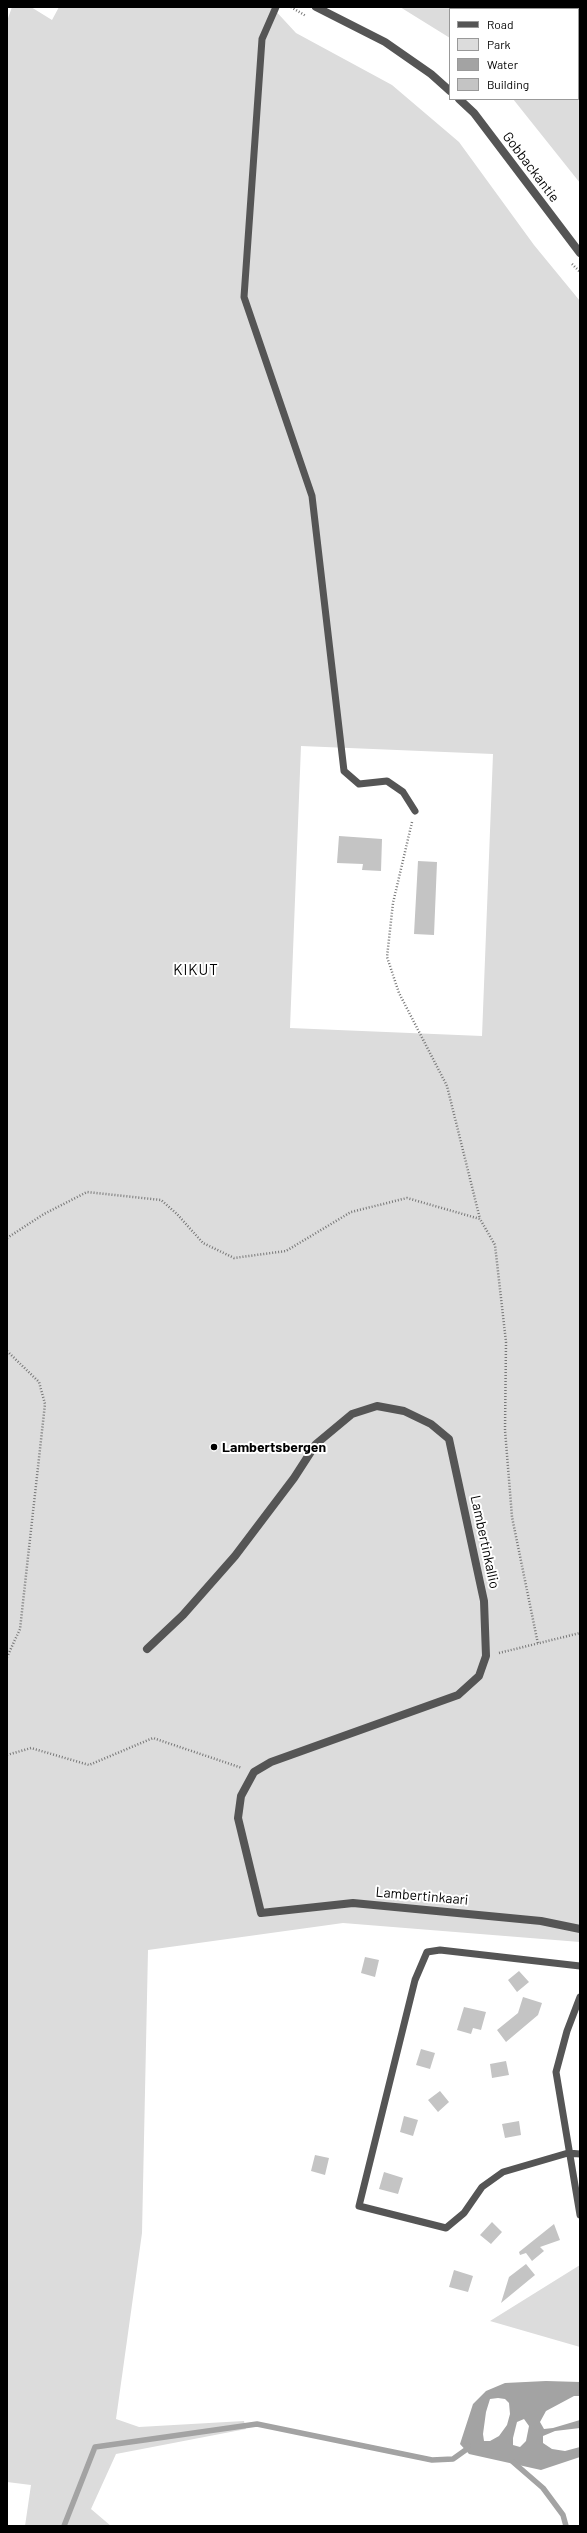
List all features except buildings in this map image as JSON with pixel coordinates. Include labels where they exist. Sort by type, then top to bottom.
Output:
[{"type":"street","points":[[316,7],[385,42],[431,74],[449,90]]},
{"type":"street","name":"Gobbackantie","points":[[460,100],[474,113],[580,253]]},
{"type":"street","name":"Lambertinkallio","points":[[148,1649],[184,1615],[235,1556],[316,1444],[352,1414],[377,1406],[404,1411],[432,1424],[449,1439],[484,1601],[486,1656],[479,1676],[458,1695],[278,1759],[254,1772]]},
{"type":"street","name":"Lambertinkaari","points":[[254,1772],[241,1796],[238,1818],[261,1913],[353,1903],[541,1921],[580,1929]]},
{"type":"lane","points":[[276,7],[262,39],[244,297],[312,496],[344,770],[359,784],[387,781],[403,792],[414,811]]},
{"type":"lane","points":[[580,1966],[440,1950],[427,1952],[416,1980],[359,2206],[446,2228],[464,2213],[482,2187],[503,2172],[568,2153],[580,2154]]},
{"type":"lane","points":[[580,1997],[567,2031],[556,2072],[568,2153],[580,2216]]},
{"type":"path","points":[[291,7],[308,17]]},
{"type":"path","points":[[570,262],[580,272]]},
{"type":"path","points":[[414,811],[393,902],[387,957],[398,993],[446,1086],[480,1219],[495,1245],[506,1342],[505,1430],[512,1517],[538,1644]]},
{"type":"path","points":[[7,1238],[44,1214],[86,1192],[161,1200],[177,1214],[203,1243],[234,1258],[286,1251],[351,1212],[407,1198],[480,1219]]},
{"type":"path","points":[[7,1351],[39,1382],[45,1404],[20,1629],[7,1657]]},
{"type":"path","points":[[486,1656],[580,1633]]},
{"type":"path","points":[[7,1755],[31,1748],[89,1765],[153,1738],[254,1772]]},
{"type":"green space","points":[[12,7],[31,7],[52,20],[59,7],[272,7],[296,33],[392,85],[459,142],[534,245],[580,301],[580,1942],[343,1923],[148,1950],[142,2233],[116,2419],[139,2427],[244,2421],[246,2429],[116,2454],[91,2509],[111,2526],[25,2526],[31,2485],[7,2482],[7,21]],"holes":[[[301,746],[493,754],[482,1036],[290,1028]]]},
{"type":"green space","points":[[400,7],[580,7],[580,183],[514,100],[579,100],[579,8],[449,8],[449,37]]},
{"type":"green space","points":[[580,2265],[580,2347],[490,2321]]},
{"type":"water","points":[[546,2381],[580,2382],[580,2396],[574,2396],[546,2411],[540,2422],[544,2429],[553,2428],[580,2420],[580,2428],[555,2431],[543,2436],[543,2443],[552,2449],[565,2451],[580,2447],[580,2457],[541,2470],[469,2454],[460,2444],[473,2404],[486,2391],[505,2383]],"holes":[[[490,2399],[505,2399],[509,2403],[510,2414],[507,2425],[499,2436],[490,2441],[484,2441],[483,2434],[486,2412]],[[524,2419],[529,2426],[526,2441],[520,2447],[513,2445],[513,2438],[517,2422]]]},
{"type":"waterway","points":[[64,2526],[95,2447],[257,2424],[432,2460],[453,2459],[467,2449],[468,2445]]},
{"type":"waterway","points":[[513,2462],[543,2488],[563,2515],[566,2526]]},
{"type":"place","name":"Lambertsbergen","points":[[214,1447]]},
{"type":"district","name":"KIKUT","points":[[196,970]]}]
